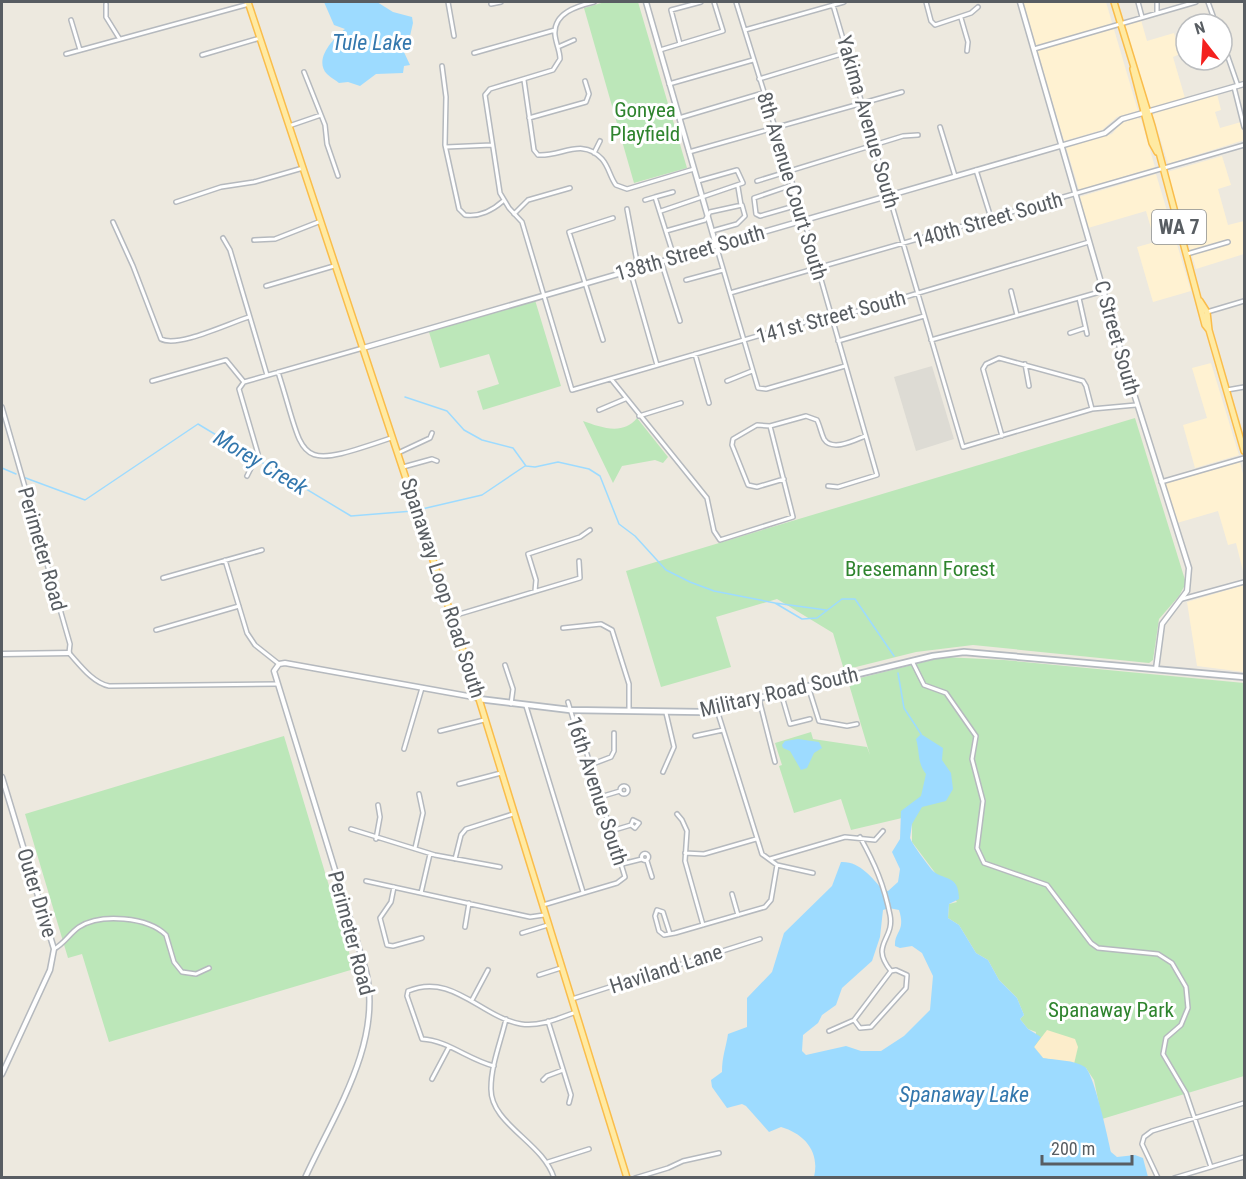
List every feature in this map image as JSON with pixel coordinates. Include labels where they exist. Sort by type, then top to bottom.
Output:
[{"type":"main road","name":"Spanaway Loop Road South","points":[[248,2],[480,699],[627,1178]]},
{"type":"main road","name":"WA 7","points":[[1114,2],[1187,254],[1204,325],[1209,330]]},
{"type":"main road","name":"WA 7","points":[[1200,302],[1207,312],[1209,330],[1245,452]]},
{"type":"main road","name":"Military Road South","points":[[480,699],[570,710],[666,713],[717,710],[912,661],[939,655],[972,652],[1245,677]]},
{"type":"street","points":[[66,54],[248,2]]},
{"type":"street","points":[[448,2],[454,36]]},
{"type":"street","points":[[491,4],[501,2]]},
{"type":"street","points":[[543,295],[522,222],[503,201],[492,145],[486,92],[555,68],[560,59],[556,28],[565,13],[594,2]]},
{"type":"street","points":[[646,2],[752,371],[760,389],[845,366]]},
{"type":"street","points":[[680,44],[671,10],[701,2]]},
{"type":"street","points":[[660,50],[723,31],[714,2]]},
{"type":"street","name":"8th Avenue Court South","points":[[736,2],[818,268],[877,475],[838,487],[828,486]]},
{"type":"street","points":[[745,30],[844,2]]},
{"type":"street","points":[[926,2],[931,21],[935,25],[971,14],[978,7]]},
{"type":"street","name":"C Street South","points":[[1020,2],[1137,405],[1189,568],[1189,582],[1182,599],[1162,624],[1156,669]]},
{"type":"street","points":[[1138,2],[1142,17]]},
{"type":"street","points":[[1157,2],[1157,12]]},
{"type":"street","points":[[1175,2],[1176,7]]},
{"type":"street","points":[[1033,49],[1196,2]]},
{"type":"street","points":[[106,4],[106,17],[119,38]]},
{"type":"street","name":"Yakima Avenue South","points":[[833,5],[963,447],[1002,436]]},
{"type":"street","points":[[961,18],[968,42],[967,51]]},
{"type":"street","points":[[71,20],[80,50]]},
{"type":"street","points":[[474,53],[556,28]]},
{"type":"street","points":[[202,56],[260,38]]},
{"type":"street","points":[[558,46],[574,40]]},
{"type":"street","points":[[759,80],[848,52]]},
{"type":"street","points":[[669,84],[753,60]]},
{"type":"street","points":[[442,66],[446,97],[445,147],[459,207],[463,214],[471,216],[483,213],[503,201]]},
{"type":"street","points":[[304,72],[321,115],[338,176]]},
{"type":"street","points":[[1232,72],[1245,127]]},
{"type":"street","points":[[524,80],[537,155],[576,147],[593,152],[604,161],[615,184],[620,188],[630,188],[694,169]]},
{"type":"street","points":[[529,118],[586,102],[589,94],[585,81]]},
{"type":"street","name":"138th Street South","points":[[244,382],[1062,146],[1108,132],[1121,119],[1245,84]]},
{"type":"street","points":[[689,152],[862,101],[902,92]]},
{"type":"street","points":[[679,118],[763,93]]},
{"type":"street","points":[[289,126],[321,115]]},
{"type":"street","points":[[940,127],[955,176]]},
{"type":"street","points":[[757,181],[912,134],[918,135]]},
{"type":"street","points":[[593,152],[600,141]]},
{"type":"street","points":[[445,147],[492,145]]},
{"type":"street","name":"140th Street South","points":[[730,293],[1245,145]]},
{"type":"street","points":[[176,202],[221,187],[254,182],[303,168]]},
{"type":"street","points":[[698,181],[737,170],[742,181],[741,204],[745,216],[742,221],[712,231]]},
{"type":"street","points":[[976,170],[991,218]]},
{"type":"street","points":[[792,185],[754,198],[756,214],[760,216],[798,205]]},
{"type":"street","points":[[661,211],[740,186]]},
{"type":"street","points":[[514,214],[528,200],[570,188]]},
{"type":"street","points":[[645,200],[673,192]]},
{"type":"street","points":[[655,197],[674,257]]},
{"type":"street","points":[[666,231],[705,220],[711,212],[741,204]]},
{"type":"street","points":[[627,209],[638,267]]},
{"type":"street","points":[[603,340],[595,310],[583,284],[570,231],[613,218]]},
{"type":"street","points":[[254,240],[275,239],[321,221]]},
{"type":"street","points":[[113,222],[133,266],[161,339],[170,342],[249,317]]},
{"type":"street","points":[[223,238],[230,250],[267,375]]},
{"type":"street","points":[[1187,254],[1228,242]]},
{"type":"street","name":"141st Street South","points":[[543,295],[572,390],[1089,243]]},
{"type":"street","points":[[661,261],[680,321]]},
{"type":"street","points":[[266,286],[336,265]]},
{"type":"street","points":[[630,270],[657,365]]},
{"type":"street","points":[[686,280],[723,270]]},
{"type":"street","points":[[1011,291],[1017,315]]},
{"type":"street","points":[[931,340],[1103,291]]},
{"type":"street","points":[[1079,298],[1087,334]]},
{"type":"street","points":[[1207,312],[1245,300]]},
{"type":"street","points":[[838,341],[924,316]]},
{"type":"street","points":[[1070,333],[1085,328]]},
{"type":"street","points":[[695,354],[709,403]]},
{"type":"street","points":[[1092,409],[1083,381],[999,358],[984,366],[985,378],[1002,436],[1092,409],[1137,405]]},
{"type":"street","points":[[152,381],[226,360],[244,382],[240,385],[239,392],[258,454],[247,476]]},
{"type":"street","points":[[1025,364],[1029,386]]},
{"type":"street","points":[[728,381],[752,371]]},
{"type":"street","points":[[278,372],[298,438],[304,449],[313,455],[336,456],[393,437]]},
{"type":"street","points":[[611,379],[639,417],[706,498],[719,539],[755,531],[793,517],[770,426]]},
{"type":"street","points":[[1227,390],[1245,387]]},
{"type":"street","points":[[599,410],[625,399]]},
{"type":"street","points":[[639,417],[681,403]]},
{"type":"street","name":"Perimeter Road","points":[[2,407],[69,644],[69,653]]},
{"type":"street","points":[[784,479],[757,487],[749,486],[732,441],[749,428],[760,424],[770,426],[808,416],[817,420],[829,443],[842,444],[865,436]]},
{"type":"street","points":[[398,453],[430,438],[432,433]]},
{"type":"street","points":[[1161,482],[1245,458]]},
{"type":"street","points":[[403,467],[432,459],[437,461]]},
{"type":"street","points":[[533,593],[536,583],[528,554],[580,537],[590,530]]},
{"type":"street","points":[[163,578],[262,550]]},
{"type":"street","points":[[225,560],[250,639],[279,664]]},
{"type":"street","points":[[453,616],[578,579],[582,575],[579,561]]},
{"type":"street","points":[[1182,599],[1245,582]]},
{"type":"street","points":[[156,630],[239,606]]},
{"type":"street","points":[[563,628],[601,624],[612,630],[629,684],[629,712]]},
{"type":"street","points":[[2,654],[69,653],[98,682],[107,686],[277,684]]},
{"type":"street","points":[[912,661],[924,686],[946,693],[976,736],[971,754],[983,801],[977,848],[984,863],[1047,885],[1091,943],[1098,948],[1153,953],[1165,957],[1172,963],[1186,987],[1188,1008],[1181,1025],[1166,1038],[1162,1054],[1184,1088],[1211,1167]]},
{"type":"street","name":"Military Road South","points":[[279,664],[290,663],[480,699]]},
{"type":"street","name":"Perimeter Road","points":[[279,664],[274,671],[277,684],[366,970],[371,1006],[364,1046],[305,1178]]},
{"type":"street","points":[[505,665],[513,689],[511,704]]},
{"type":"street","points":[[808,686],[819,721],[847,726],[857,724]]},
{"type":"street","points":[[404,749],[422,688]]},
{"type":"street","points":[[781,693],[790,724],[810,719]]},
{"type":"street","points":[[759,699],[775,762]]},
{"type":"street","name":"16th Avenue South","points":[[568,702],[622,864],[624,880],[583,892]]},
{"type":"street","points":[[526,706],[583,892],[543,905]]},
{"type":"street","points":[[717,710],[762,854],[777,865],[813,873]]},
{"type":"street","points":[[663,772],[674,747],[666,713]]},
{"type":"street","points":[[440,731],[486,720]]},
{"type":"street","points":[[695,736],[723,730]]},
{"type":"street","points":[[590,765],[611,757],[615,745],[614,733]]},
{"type":"street","points":[[459,784],[503,773]]},
{"type":"street","name":"Outer Drive","points":[[2,777],[54,949],[50,970],[2,1074]]},
{"type":"street","points":[[600,797],[620,791]]},
{"type":"street","points":[[415,848],[423,813],[419,794]]},
{"type":"street","points":[[376,839],[380,817],[378,806]]},
{"type":"street","points":[[455,859],[461,835],[466,829],[515,814]]},
{"type":"street","points":[[677,814],[687,831],[685,853],[703,925]]},
{"type":"street","points":[[611,831],[631,825]]},
{"type":"street","points":[[351,829],[376,839],[430,853],[500,867]]},
{"type":"street","points":[[768,860],[845,837],[876,840],[883,831]]},
{"type":"street","points":[[860,837],[877,866],[889,910],[891,921],[881,951],[883,961],[891,971]]},
{"type":"street","points":[[685,853],[704,854],[756,839]]},
{"type":"street","points":[[421,893],[430,853]]},
{"type":"street","points":[[622,864],[644,860],[652,877]]},
{"type":"street","points":[[670,934],[663,912],[658,910],[655,916],[663,934],[670,934],[738,915],[769,903],[777,865]]},
{"type":"street","points":[[366,881],[530,917],[546,914]]},
{"type":"street","points":[[394,887],[391,902],[380,921],[389,946],[422,938]]},
{"type":"street","points":[[732,894],[738,915]]},
{"type":"street","points":[[465,927],[469,903]]},
{"type":"street","points":[[54,949],[86,924],[110,920],[140,922],[166,935],[174,962],[182,972],[196,974],[209,968]]},
{"type":"street","points":[[522,933],[549,925]]},
{"type":"street","name":"Haviland Lane","points":[[572,999],[760,939]]},
{"type":"street","points":[[539,975],[562,967]]},
{"type":"street","points":[[472,1000],[488,970]]},
{"type":"street","points":[[829,1030],[854,1020],[891,971],[896,970],[908,975],[906,988],[871,1027],[860,1028],[854,1020]]},
{"type":"street","points":[[494,1066],[474,1060],[435,1040],[421,1039],[407,996],[408,991],[438,986],[472,1000],[506,1019],[527,1024],[548,1022],[576,1012]]},
{"type":"street","points":[[506,1019],[494,1066],[491,1089],[496,1109],[548,1162],[554,1178]]},
{"type":"street","points":[[548,1022],[571,1095],[569,1103]]},
{"type":"street","points":[[432,1079],[449,1047]]},
{"type":"street","points":[[543,1080],[562,1070]]},
{"type":"street","points":[[1158,1178],[1143,1144],[1143,1137],[1152,1131],[1245,1103]]},
{"type":"street","points":[[548,1162],[589,1149]]},
{"type":"street","points":[[635,1178],[669,1168],[683,1161],[719,1153]]},
{"type":"street","points":[[1174,1178],[1245,1157]]},
{"type":"shaded area","points":[[1023,2],[1106,2],[1138,111],[1117,117],[1102,130],[1064,141]]},
{"type":"shaded area","points":[[1141,20],[1147,41],[1174,33],[1174,72],[1177,72],[1185,98],[1153,108],[1148,104],[1125,25]]},
{"type":"shaded area","points":[[1217,94],[1221,110],[1215,112],[1220,128],[1241,122],[1244,140],[1168,164],[1153,115],[1156,112]]},
{"type":"shaded area","points":[[1141,119],[1155,167],[1079,190],[1066,147],[1112,134],[1121,123]]},
{"type":"shaded area","points":[[1222,156],[1231,185],[1218,189],[1228,225],[1244,221],[1244,254],[1196,269],[1167,172]]},
{"type":"shaded area","points":[[1156,174],[1191,291],[1153,302],[1137,247],[1155,242],[1146,211],[1088,228],[1079,197]]},
{"type":"shaded area","points":[[1211,363],[1239,455],[1195,468],[1183,425],[1207,418],[1192,368]]},
{"type":"shaded area","points":[[932,366],[954,439],[916,451],[894,377]]},
{"type":"shaded area","points":[[1240,462],[1244,478],[1244,575],[1236,543],[1228,545],[1218,511],[1177,523],[1164,484]]},
{"type":"shaded area","points":[[1244,585],[1244,672],[1197,666],[1187,602]]},
{"type":"green space","name":"Gonyea Playfield","points":[[605,2],[638,2],[687,168],[634,183],[584,8]]},
{"type":"green space","points":[[535,300],[561,386],[483,410],[477,391],[499,384],[489,354],[440,368],[429,332]]},
{"type":"green space","points":[[637,418],[668,457],[663,463],[655,460],[622,466],[613,483],[583,421],[618,428],[631,424]]},
{"type":"green space","name":"Bresemann Forest","points":[[1135,418],[1186,583],[1179,596],[1159,619],[1153,660],[1149,663],[973,645],[916,652],[844,670],[833,633],[777,599],[716,617],[731,667],[661,687],[626,571]]},
{"type":"green space","name":"Spanaway Park","points":[[944,657],[1004,660],[1244,683],[1244,1076],[1102,1119],[1094,1080],[1086,1068],[1043,1058],[1034,1047],[1036,1032],[1028,1029],[1020,1019],[1024,1015],[1017,998],[999,980],[988,960],[976,953],[959,925],[948,918],[949,904],[957,902],[912,842],[912,824],[902,818],[851,830],[841,799],[794,813],[779,766],[782,765],[775,743],[811,732],[813,739],[867,747],[870,755],[848,681]]},
{"type":"green space","points":[[284,736],[354,969],[109,1042],[82,954],[68,958],[25,814]]},
{"type":"sand","points":[[1047,1030],[1075,1039],[1078,1047],[1074,1064],[1043,1058],[1034,1047]]},
{"type":"water","name":"Tule Lake","points":[[324,2],[377,2],[393,12],[412,17],[413,23],[407,49],[403,50],[410,65],[404,66],[403,73],[376,74],[360,86],[348,82],[339,83],[330,77],[323,68],[322,62],[331,43],[345,29],[334,25]]},
{"type":"water","name":"Spanaway Lake","points":[[921,734],[943,748],[942,760],[951,773],[953,789],[946,801],[922,807],[912,824],[910,838],[932,870],[953,881],[956,885],[959,899],[949,904],[948,918],[959,925],[976,953],[988,960],[999,980],[1017,998],[1024,1015],[1020,1019],[1028,1029],[1041,1037],[1034,1047],[1043,1058],[1081,1065],[1089,1072],[1111,1152],[1117,1157],[1135,1155],[1143,1158],[1148,1177],[814,1177],[813,1152],[804,1139],[781,1127],[769,1132],[746,1106],[742,1104],[727,1108],[712,1087],[711,1080],[722,1072],[728,1034],[747,1027],[747,998],[772,972],[784,933],[832,886],[841,862],[860,867],[883,890],[888,891],[898,882],[900,869],[892,852],[900,839],[901,811],[921,796],[926,774],[920,762],[916,739]],"holes":[[[889,908],[899,910],[901,927],[895,946],[900,948],[912,946],[922,953],[933,976],[930,1010],[904,1036],[881,1051],[861,1051],[846,1046],[806,1055],[802,1051],[803,1035],[818,1023],[822,1015],[836,1005],[842,988],[872,961],[880,937],[883,910]]]},
{"type":"water","points":[[798,739],[819,742],[822,748],[814,753],[807,768],[801,770],[790,751],[782,745],[785,741]]},
{"type":"waterway","points":[[405,397],[447,411],[464,430],[482,440],[513,448],[526,466],[535,467],[558,462],[589,469],[600,476],[619,524],[635,536],[666,570],[690,582],[714,591],[775,603],[802,619],[817,618],[842,599],[855,599],[894,656]]},
{"type":"waterway","name":"Morey Creek","points":[[23,477],[85,500],[198,424],[351,516],[413,511]]},
{"type":"waterway","name":"Morey Creek","points":[[422,509],[482,495],[525,466]]},
{"type":"waterway","name":"Morey Creek","points":[[2,468],[16,474]]},
{"type":"waterway","points":[[775,603],[826,610]]},
{"type":"waterway","points":[[898,673],[904,708],[921,734]]}]
